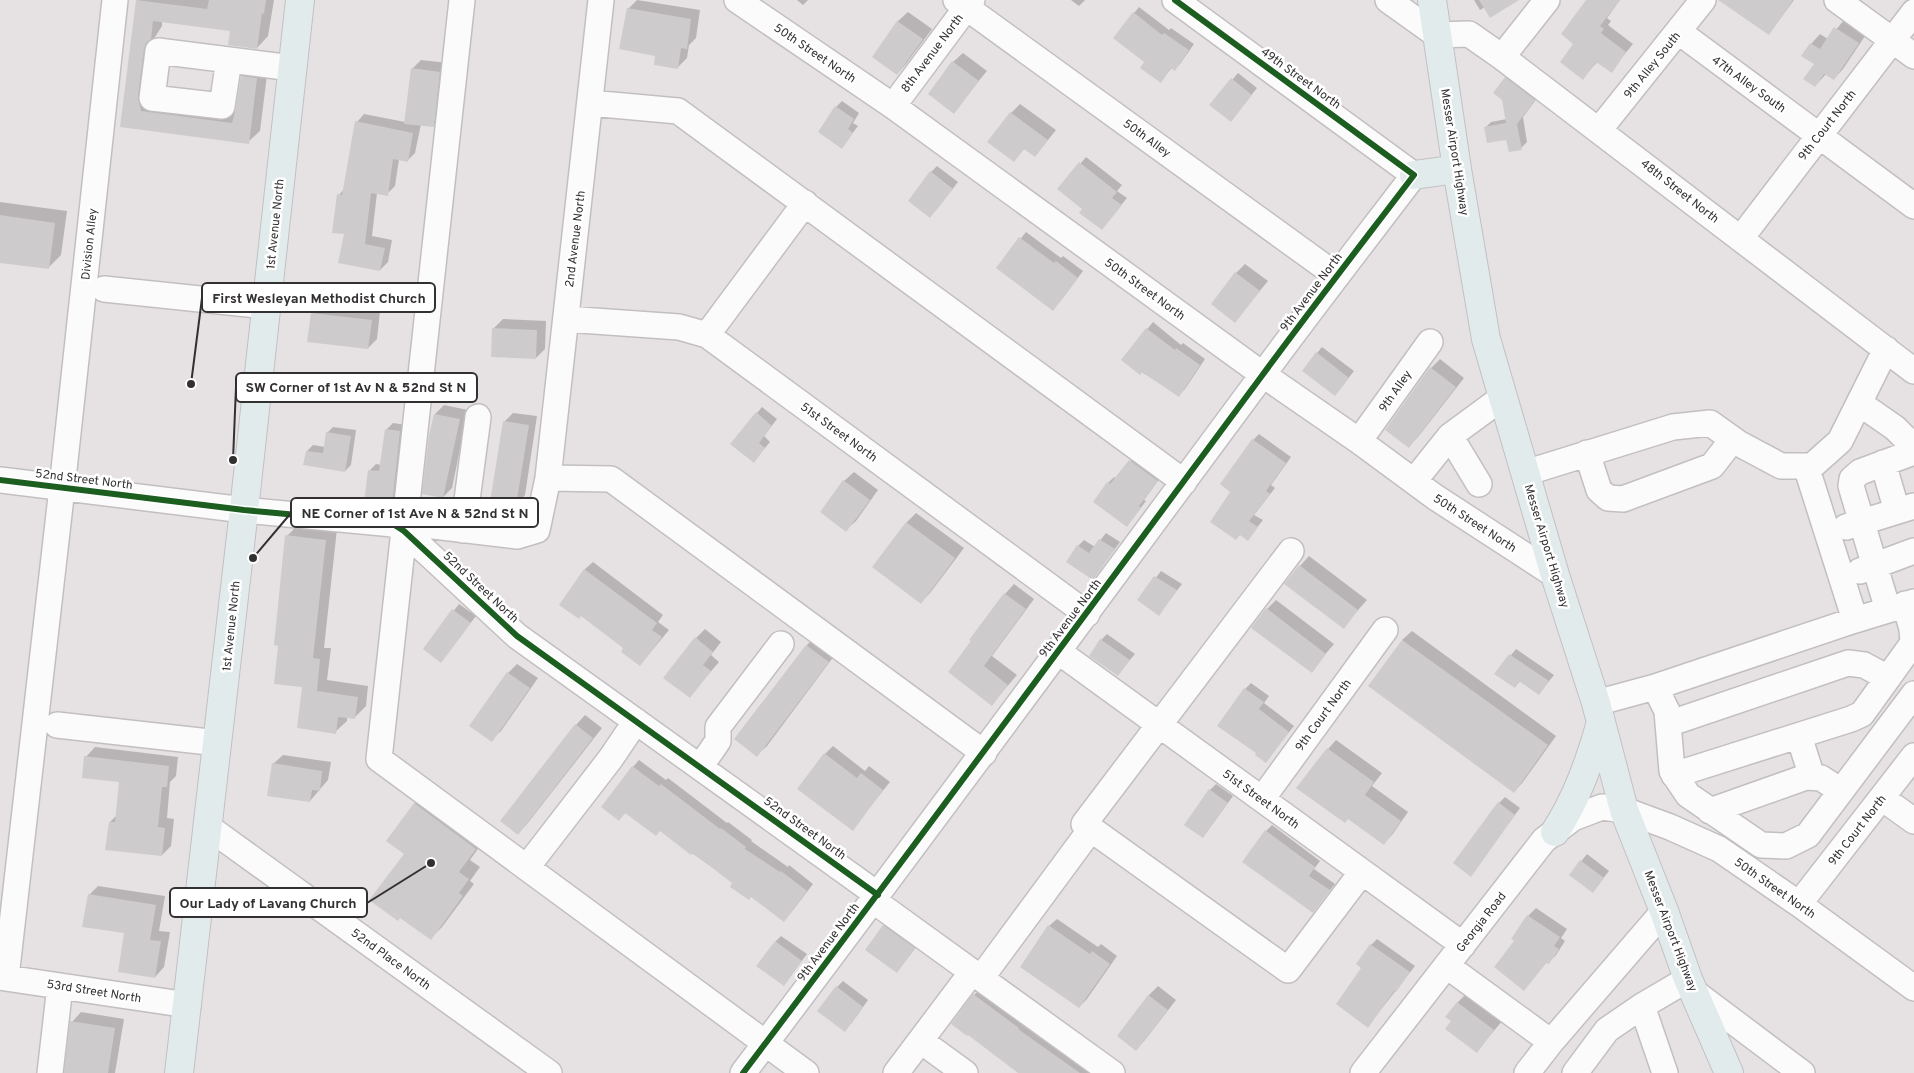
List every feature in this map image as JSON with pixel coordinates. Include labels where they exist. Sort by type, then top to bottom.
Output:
[{"type":"main road","name":"1st Avenue North","points":[[179,1073],[218,743],[300,0]]},
{"type":"main road","name":"Messer Airport Highway","points":[[1432,0],[1457,169],[1486,340],[1555,575],[1598,712],[1624,810],[1691,986],[1729,1073]]},
{"type":"main road","points":[[1414,175],[1457,169]]},
{"type":"main road","points":[[1555,832],[1565,816],[1589,763],[1598,712]]},
{"type":"street","name":"Division Alley","points":[[3,977],[62,488],[115,0]]},
{"type":"street","points":[[462,0],[379,759],[806,1073]]},
{"type":"street","name":"2nd Avenue North","points":[[548,478],[602,0]]},
{"type":"street","name":"50th Street North","points":[[737,0],[893,106],[1262,374],[1414,481],[1555,575]]},
{"type":"street","name":"49th Street North","points":[[1175,0],[1414,175]]},
{"type":"street","points":[[1388,0],[1437,35]]},
{"type":"street","points":[[1502,57],[1547,0]]},
{"type":"street","name":"9th Alley South","points":[[1600,130],[1703,0]]},
{"type":"street","points":[[1837,0],[1914,56]]},
{"type":"street","name":"8th Avenue North","points":[[893,106],[965,3]]},
{"type":"street","name":"50th Alley","points":[[965,3],[1337,276]]},
{"type":"street","name":"9th Court North","points":[[1740,238],[1914,12]]},
{"type":"street","name":"47th Alley South","points":[[1679,32],[1914,206]]},
{"type":"street","name":"48th Street North","points":[[1437,35],[1469,34],[1502,57],[1914,370]]},
{"type":"street","points":[[229,60],[292,68]]},
{"type":"street","points":[[590,103],[678,111],[1184,482]]},
{"type":"street","name":"9th Avenue North","points":[[743,1073],[1059,652],[1262,374],[1414,175]]},
{"type":"street","points":[[708,335],[805,203]]},
{"type":"street","points":[[104,289],[266,306]]},
{"type":"street","name":"51st Street North","points":[[566,319],[679,327],[708,335],[1087,614]]},
{"type":"street","name":"9th Alley","points":[[1359,441],[1430,342]]},
{"type":"street","points":[[1525,473],[1673,427],[1710,423],[1733,439],[1782,466],[1812,466],[1840,441],[1886,350]]},
{"type":"street","points":[[1414,481],[1450,436],[1503,397]]},
{"type":"street","points":[[1859,403],[1895,428],[1914,447]]},
{"type":"street","points":[[463,530],[478,417]]},
{"type":"street","points":[[1450,436],[1479,484]]},
{"type":"street","points":[[1587,453],[1598,490],[1608,498],[1623,499],[1712,466],[1733,439]]},
{"type":"street","points":[[1674,775],[1862,714],[1913,643],[1912,629],[1902,605],[1875,565],[1851,486],[1852,479],[1860,472],[1914,452]]},
{"type":"street","points":[[1827,534],[1862,522],[1909,511],[1884,463]]},
{"type":"street","points":[[1806,466],[1855,620]]},
{"type":"street","name":"52nd Street North","points":[[404,530],[425,526],[517,536],[536,530],[548,478]]},
{"type":"street","points":[[548,478],[612,479],[984,752]]},
{"type":"street","name":"52nd Street North","points":[[0,480],[244,510],[393,524],[404,530],[517,636],[700,767],[976,975],[1112,1073]]},
{"type":"street","points":[[1291,551],[1084,824],[1288,970],[1362,872]]},
{"type":"street","points":[[1841,577],[1914,551]]},
{"type":"street","points":[[1598,712],[1655,687],[1902,605]]},
{"type":"street","name":"9th Court North","points":[[1262,799],[1384,630]]},
{"type":"street","points":[[700,767],[718,741],[718,727],[781,644]]},
{"type":"street","name":"51st Street North","points":[[1059,652],[1463,946]]},
{"type":"street","points":[[1668,724],[1848,663],[1864,665],[1888,678]]},
{"type":"street","points":[[1655,687],[1667,711],[1672,771],[1688,795],[1761,845],[1786,846],[1808,835],[1913,697]]},
{"type":"street","points":[[527,867],[611,758],[636,721]]},
{"type":"street","points":[[57,725],[218,743]]},
{"type":"street","points":[[1799,736],[1812,777]]},
{"type":"street","name":"9th Court North","points":[[1799,904],[1914,756]]},
{"type":"street","points":[[1710,810],[1806,777],[1821,778],[1841,791]]},
{"type":"street","points":[[1882,798],[1914,821]]},
{"type":"street","name":"Georgia Road","points":[[1363,1073],[1544,840],[1573,818],[1602,808],[1624,810]]},
{"type":"street","name":"50th Street North","points":[[1624,810],[1670,827],[1719,849],[1799,904],[1914,988]]},
{"type":"street","name":"52nd Place North","points":[[208,827],[549,1073]]},
{"type":"street","points":[[896,1073],[1091,829]]},
{"type":"street","points":[[1527,1073],[1551,1042],[1664,911]]},
{"type":"street","points":[[1447,966],[1551,1042]]},
{"type":"street","name":"53rd Street North","points":[[3,977],[188,1005]]},
{"type":"street","points":[[50,1073],[60,986]]},
{"type":"street","points":[[1575,1073],[1607,1030],[1642,1006],[1691,986],[1802,1073]]},
{"type":"street","points":[[1642,1006],[1665,1073]]},
{"type":"street","points":[[921,1041],[965,1073]]},
{"type":"building","points":[[136,0],[207,9],[209,0],[266,0],[264,14],[262,13],[257,49],[228,45],[230,31],[153,21],[151,39],[146,43],[144,49],[138,96],[141,111],[232,123],[241,76],[257,78],[249,144],[120,127]]},
{"type":"building","points":[[1479,0],[1519,0],[1490,18]]},
{"type":"building","points":[[1586,0],[1620,0],[1600,26],[1604,29],[1601,33],[1626,52],[1612,73],[1596,62],[1583,80],[1560,62],[1573,44],[1561,34]]},
{"type":"building","points":[[1718,0],[1793,0],[1769,35]]},
{"type":"building","points":[[627,8],[691,19],[687,49],[681,48],[678,69],[654,65],[655,56],[619,49]]},
{"type":"building","points":[[1133,12],[1162,35],[1164,33],[1189,50],[1175,71],[1171,68],[1161,83],[1140,68],[1144,62],[1113,38]]},
{"type":"building","points":[[897,21],[923,39],[897,75],[872,57]]},
{"type":"building","points":[[1834,27],[1859,43],[1834,80],[1824,74],[1815,87],[1803,79],[1814,64],[1801,56],[1810,43],[1820,49]]},
{"type":"building","points":[[952,61],[979,81],[954,114],[928,94]]},
{"type":"building","points":[[411,68],[440,72],[434,127],[404,124]]},
{"type":"building","points":[[1505,77],[1535,100],[1517,124],[1522,150],[1509,152],[1506,140],[1487,143],[1484,127],[1506,123],[1502,100],[1493,93]]},
{"type":"building","points":[[1231,78],[1252,95],[1231,122],[1209,105]]},
{"type":"building","points":[[835,106],[854,119],[848,129],[853,133],[842,149],[818,132]]},
{"type":"building","points":[[1010,112],[1048,140],[1035,157],[1024,149],[1014,162],[987,142]]},
{"type":"building","points":[[355,121],[413,133],[408,162],[393,159],[388,196],[371,193],[365,244],[385,248],[380,271],[338,263],[344,234],[332,233],[337,194],[342,195]]},
{"type":"building","points":[[1079,162],[1117,192],[1112,198],[1122,205],[1102,230],[1079,213],[1082,209],[1057,189]]},
{"type":"building","points":[[930,171],[953,189],[930,218],[908,201]]},
{"type":"building","points":[[0,215],[55,223],[49,269],[0,263]]},
{"type":"building","points":[[1019,237],[1078,278],[1053,311],[996,268]]},
{"type":"building","points":[[1235,272],[1260,291],[1235,323],[1211,304]]},
{"type":"building","points":[[311,313],[372,320],[368,349],[307,342]]},
{"type":"building","points":[[492,328],[537,330],[536,359],[491,357]]},
{"type":"building","points":[[1146,328],[1175,350],[1176,348],[1200,365],[1179,397],[1142,372],[1140,375],[1121,360]]},
{"type":"building","points":[[1316,352],[1349,378],[1335,396],[1302,371]]},
{"type":"building","points":[[1430,367],[1456,387],[1409,448],[1385,430]]},
{"type":"building","points":[[756,412],[772,426],[759,443],[765,448],[754,463],[730,444]]},
{"type":"building","points":[[434,414],[460,419],[443,498],[422,494],[429,435]]},
{"type":"building","points":[[503,421],[529,425],[516,506],[490,502]]},
{"type":"building","points":[[385,429],[400,431],[392,505],[364,502],[368,470],[379,471]]},
{"type":"building","points":[[326,432],[351,436],[345,472],[303,465],[306,451],[323,453]]},
{"type":"building","points":[[1252,439],[1286,463],[1266,491],[1270,494],[1249,521],[1258,527],[1248,541],[1240,535],[1236,540],[1210,522],[1230,492],[1220,484]]},
{"type":"building","points":[[1129,460],[1158,481],[1139,506],[1141,508],[1127,527],[1093,502],[1107,482],[1110,484]]},
{"type":"building","points":[[843,480],[870,500],[846,532],[820,512]]},
{"type":"building","points":[[906,522],[955,558],[921,604],[872,567]]},
{"type":"building","points":[[285,535],[326,540],[313,658],[320,659],[317,691],[358,697],[355,719],[338,717],[336,734],[297,728],[302,687],[274,684],[278,646],[274,645]]},
{"type":"building","points":[[1099,539],[1115,549],[1093,580],[1066,562],[1077,545],[1089,553]]},
{"type":"building","points":[[1299,565],[1358,610],[1344,629],[1284,584]]},
{"type":"building","points":[[584,569],[657,623],[652,630],[662,637],[640,666],[621,652],[623,648],[581,616],[579,619],[559,605]]},
{"type":"building","points":[[1154,576],[1177,590],[1159,616],[1137,600]]},
{"type":"building","points":[[1004,593],[1026,609],[984,666],[1008,685],[992,706],[948,672]]},
{"type":"building","points":[[1266,608],[1326,654],[1312,673],[1251,628]]},
{"type":"building","points":[[452,609],[471,623],[441,663],[423,649]]},
{"type":"building","points":[[695,637],[713,652],[703,665],[711,671],[690,698],[663,678]]},
{"type":"building","points":[[1100,639],[1130,660],[1118,676],[1089,656]]},
{"type":"building","points":[[1402,640],[1548,745],[1514,793],[1368,686]]},
{"type":"building","points":[[806,645],[829,662],[757,757],[734,739]]},
{"type":"building","points":[[1509,654],[1549,681],[1539,695],[1519,681],[1515,688],[1494,674]]},
{"type":"building","points":[[507,672],[530,688],[492,742],[469,726]]},
{"type":"building","points":[[1244,688],[1264,702],[1259,709],[1289,732],[1266,763],[1255,755],[1256,753],[1217,726]]},
{"type":"building","points":[[575,724],[593,738],[518,835],[500,821]]},
{"type":"building","points":[[1327,748],[1374,782],[1365,795],[1401,821],[1384,845],[1348,819],[1345,823],[1296,788]]},
{"type":"building","points":[[824,753],[857,778],[861,773],[883,790],[853,831],[797,789]]},
{"type":"building","points":[[84,756],[169,766],[167,787],[162,787],[158,827],[165,828],[162,856],[105,850],[109,822],[115,822],[119,782],[82,778]]},
{"type":"building","points":[[272,763],[322,771],[320,791],[312,790],[310,802],[267,796]]},
{"type":"building","points":[[632,766],[659,786],[661,784],[746,847],[745,849],[781,871],[807,891],[784,922],[751,897],[749,900],[730,887],[732,883],[660,831],[656,836],[625,813],[619,821],[601,807]]},
{"type":"building","points":[[1209,789],[1228,803],[1203,838],[1184,825]]},
{"type":"building","points":[[1498,802],[1515,815],[1471,877],[1453,863]]},
{"type":"building","points":[[414,803],[476,849],[459,872],[469,879],[459,893],[463,896],[431,940],[400,918],[398,921],[369,900],[404,854],[386,841]]},
{"type":"building","points":[[1265,830],[1315,867],[1309,876],[1330,890],[1313,913],[1242,862]]},
{"type":"building","points":[[1580,860],[1604,878],[1593,893],[1569,875]]},
{"type":"building","points":[[88,894],[156,905],[150,940],[161,941],[155,978],[118,972],[124,933],[82,927]]},
{"type":"building","points":[[1527,915],[1560,937],[1554,946],[1559,949],[1549,964],[1546,963],[1524,991],[1494,967],[1514,941],[1511,939]]},
{"type":"building","points":[[883,925],[915,948],[897,973],[865,950]]},
{"type":"building","points":[[1048,925],[1090,954],[1092,951],[1110,964],[1079,1008],[1020,967]]},
{"type":"building","points":[[775,941],[802,961],[784,986],[756,966]]},
{"type":"building","points":[[1370,944],[1410,972],[1368,1028],[1336,1004],[1361,968],[1356,964]]},
{"type":"building","points":[[836,986],[863,1007],[845,1032],[817,1011]]},
{"type":"building","points":[[973,994],[1080,1073],[1018,1073],[967,1036],[951,1024]]},
{"type":"building","points":[[1148,995],[1168,1010],[1136,1051],[1117,1036]]},
{"type":"building","points":[[1457,1002],[1494,1030],[1477,1053],[1445,1029],[1451,1021],[1445,1017]]},
{"type":"building","points":[[70,1021],[115,1028],[108,1073],[64,1073]]},
{"type":"cycle path","points":[[743,1073],[1414,175],[1175,0]]},
{"type":"cycle path","points":[[0,480],[244,510],[393,524],[404,531],[517,636],[878,895]]},
{"type":"place","name":"First Wesleyan Methodist Church","points":[[191,384]]},
{"type":"place","name":"SW Corner of 1st Av N & 52nd St N","points":[[233,460]]},
{"type":"place","name":"NE Corner of 1st Ave N & 52nd St N","points":[[253,558]]},
{"type":"place","name":"Our Lady of Lavang Church","points":[[431,863]]}]
